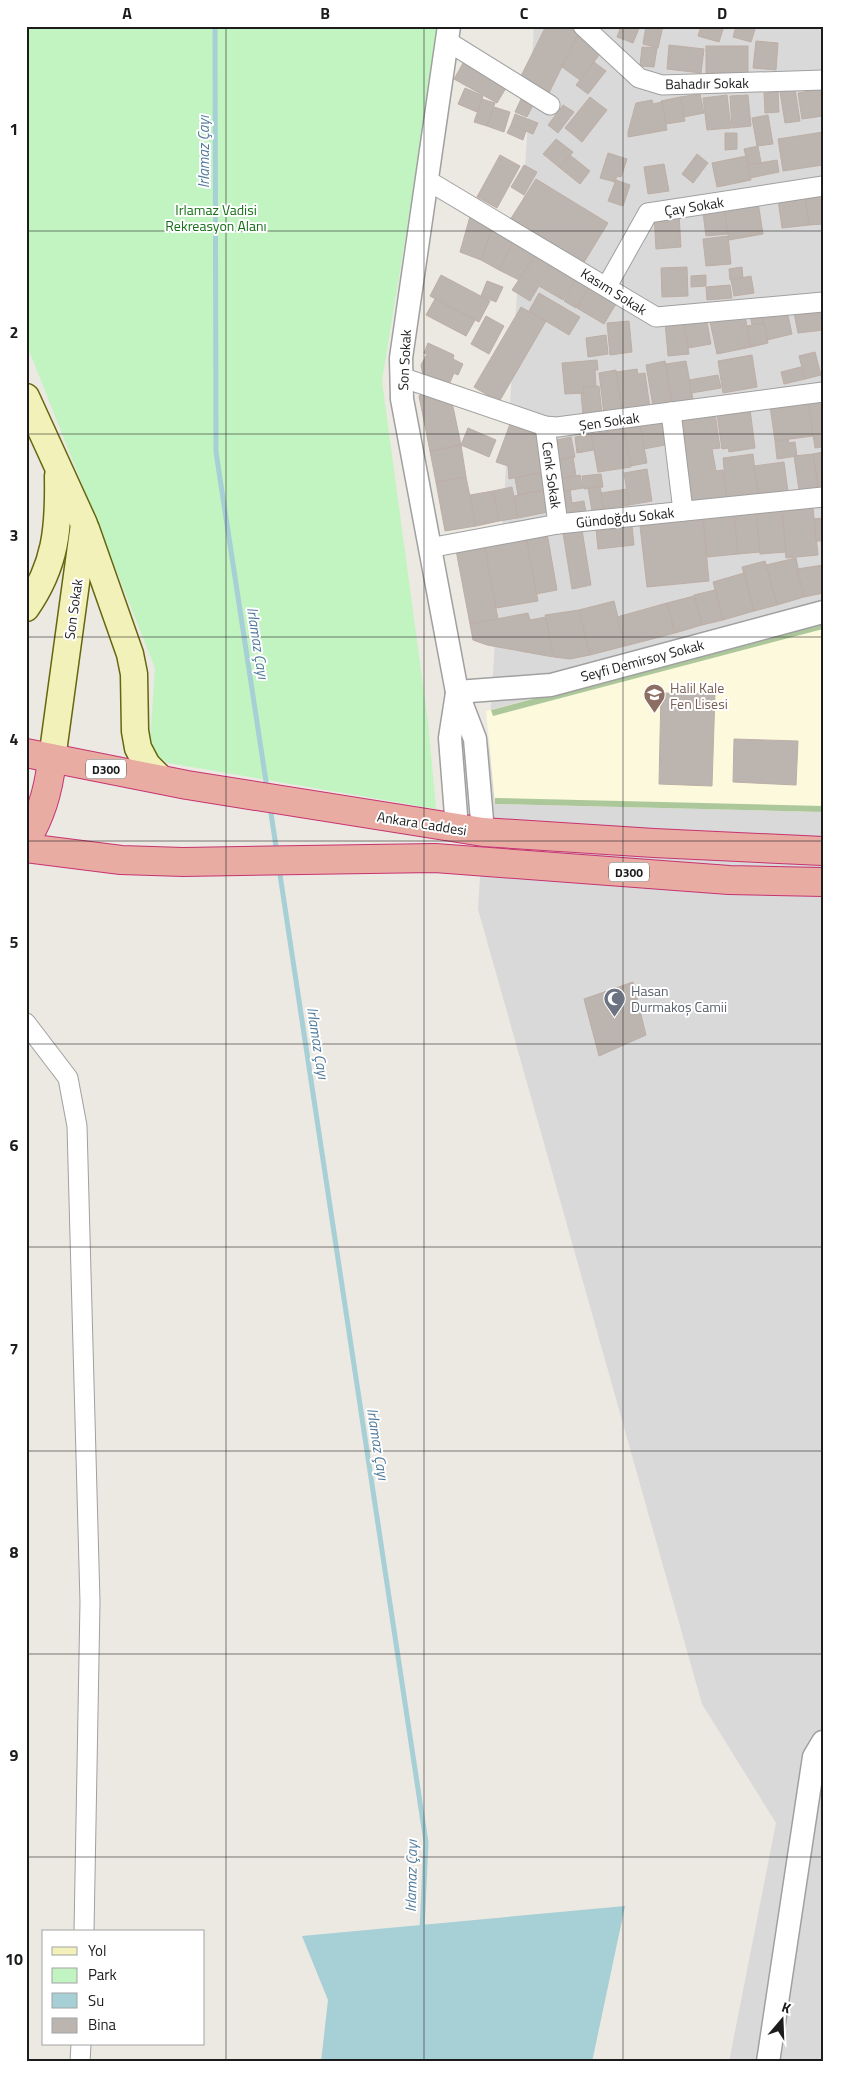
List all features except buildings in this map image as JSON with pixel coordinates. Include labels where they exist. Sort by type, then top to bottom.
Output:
[{"type":"highway","name":"Ankara Caddesi","points":[[39,756],[174,782],[459,829],[654,843],[823,851]]},
{"type":"highway","points":[[26,840],[37,823],[50,782],[39,756]]},
{"type":"highway","points":[[654,843],[823,839]]},
{"type":"highway","name":"D300","points":[[26,848],[121,860],[183,862],[435,858],[730,880],[823,882]]},
{"type":"highway","points":[[730,880],[823,898]]},
{"type":"main road","points":[[26,397],[84,524],[130,654],[134,674],[135,731],[138,748],[147,765],[174,782]]},
{"type":"main road","points":[[26,608],[38,592],[51,564],[59,506],[57,466]]},
{"type":"main road","name":"Son Sokak","points":[[39,756],[84,524]]},
{"type":"street","name":"Bahadır Sokak","points":[[583,26],[639,78],[650,82],[662,84],[823,80]]},
{"type":"street","points":[[448,34],[550,105]]},
{"type":"street","name":"Son Sokak","points":[[448,34],[401,358],[401,377],[402,399],[457,692],[475,739],[459,829]]},
{"type":"street","name":"Kasım Sokak","points":[[427,180],[656,317],[823,302]]},
{"type":"street","name":"Çay Sokak","points":[[607,286],[648,213],[823,186]]},
{"type":"street","name":"Şen Sokak","points":[[401,377],[545,426],[568,426],[823,392]]},
{"type":"street","points":[[671,412],[683,511]]},
{"type":"street","name":"Cenk Sokak","points":[[545,426],[558,524]]},
{"type":"street","name":"Gündoğdu Sokak","points":[[429,548],[558,524],[823,497]]},
{"type":"street","name":"Seyfi Demirsoy Sokak","points":[[457,692],[551,684],[823,612]]},
{"type":"street","points":[[26,1023],[68,1078],[77,1126],[90,1602],[84,1930]]},
{"type":"street","points":[[768,2062],[814,1757],[823,1742]]},
{"type":"street","points":[[80,2062],[81,2046]]},
{"type":"shaded area","points":[[534,26],[823,26],[823,2062],[729,2062],[776,1823],[702,1704],[478,909]]},
{"type":"shaded area","name":"Halil Kale Fen Lisesi","points":[[823,622],[823,812],[495,804],[486,711]]},
{"type":"green space","name":"Irlamaz Vadisi Rekreasyon Alanı","points":[[26,26],[440,26],[382,381],[428,722],[436,809],[168,763],[155,755],[150,741],[155,668],[26,343]]},
{"type":"green space","points":[[823,622],[823,629],[493,716],[491,710]]},
{"type":"green space","points":[[495,798],[823,806],[823,812],[495,804]]},
{"type":"water","points":[[625,1906],[592,2062],[321,2062],[328,2000],[302,1936]]},
{"type":"waterway","name":"Irlamaz Çayı","points":[[215,26],[216,452],[267,788]]},
{"type":"waterway","name":"Irlamaz Çayı","points":[[270,807],[277,853]]},
{"type":"waterway","name":"Irlamaz Çayı","points":[[279,868],[426,1842],[422,1931]]},
{"type":"place","name":"Halil Kale Fen Lisesi","points":[[654,714]]},
{"type":"place","name":"Hasan Durmakoş Camii","points":[[615,1017]]}]
